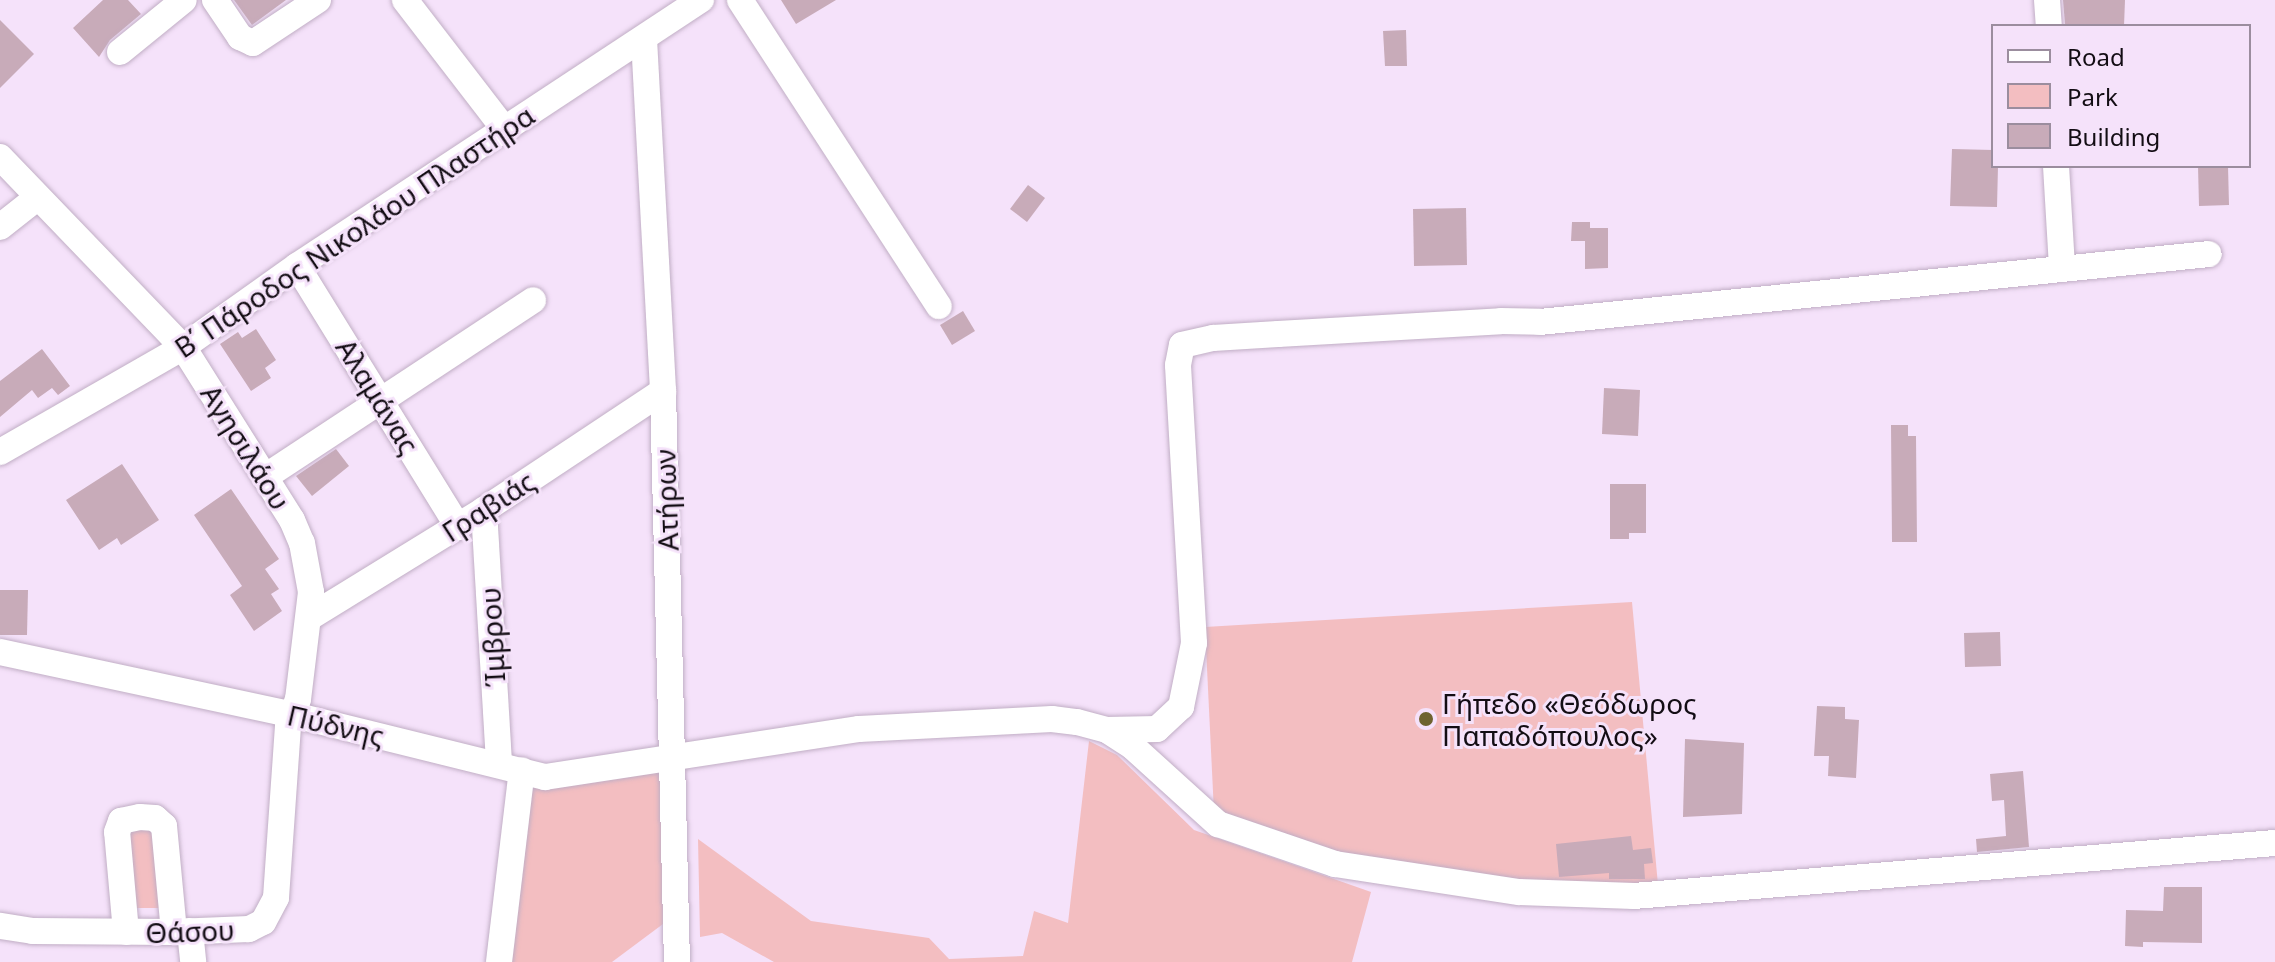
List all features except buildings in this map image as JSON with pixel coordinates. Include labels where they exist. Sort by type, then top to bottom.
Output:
[{"type":"street","points":[[120,52],[151,10],[184,0]]},
{"type":"street","points":[[215,0],[247,43],[258,42],[318,0]]},
{"type":"street","points":[[405,0],[505,130]]},
{"type":"street","name":"Β΄ Πάροδος Νικολάου Πλαστήρα","points":[[0,452],[183,347],[297,266],[701,0]]},
{"type":"street","points":[[740,0],[939,306]]},
{"type":"street","points":[[2047,0],[2049,24]]},
{"type":"street","name":"Ατήρων","points":[[644,39],[663,391],[676,955]]},
{"type":"street","name":"Αγησιλάου","points":[[0,157],[183,347],[265,477],[302,543],[308,569],[310,617],[298,699],[290,714]]},
{"type":"street","points":[[2056,168],[2062,268]]},
{"type":"street","points":[[0,227],[38,197]]},
{"type":"street","points":[[1107,730],[1157,729],[1181,707],[1194,643],[1178,365],[1182,345],[1252,335],[1501,321],[1540,322],[2209,254]]},
{"type":"street","name":"Αλαμάνας","points":[[297,266],[458,527]]},
{"type":"street","points":[[265,477],[533,300]]},
{"type":"street","name":"Γραβιάς","points":[[310,617],[458,527],[663,391]]},
{"type":"street","name":"Ίμβρου","points":[[484,510],[510,767],[499,962]]},
{"type":"street","name":"Πύδνης","points":[[0,652],[290,714],[545,777],[859,729],[1052,719],[1107,730]]},
{"type":"street","name":"Θάσου","points":[[0,926],[33,931],[249,929],[271,912],[279,868],[290,714]]},
{"type":"street","points":[[1107,730],[1133,747],[1218,824],[1335,864],[1519,892],[1634,896],[2275,843]]},
{"type":"street","points":[[126,932],[117,832],[121,821],[155,818],[164,826],[182,931],[193,962]]},
{"type":"street","points":[[654,962],[676,955]]},
{"type":"green space","name":"Γήπεδο «Θεόδωρος Παπαδόπουλος»","points":[[1632,602],[1658,885],[1609,889],[1339,859],[1214,812],[1205,627]]},
{"type":"green space","points":[[1089,741],[1117,755],[1194,830],[1371,892],[1352,962],[774,962],[722,933],[700,937],[698,839],[811,921],[929,938],[949,959],[1023,956],[1034,911],[1068,923]]},
{"type":"green space","points":[[655,767],[662,774],[663,924],[612,962],[507,962],[526,780]]},
{"type":"green space","points":[[160,818],[167,908],[134,908],[127,819]]},
{"type":"place","name":"Γήπεδο «Θεόδωρος Παπαδόπουλος»","points":[[1426,719]]}]
